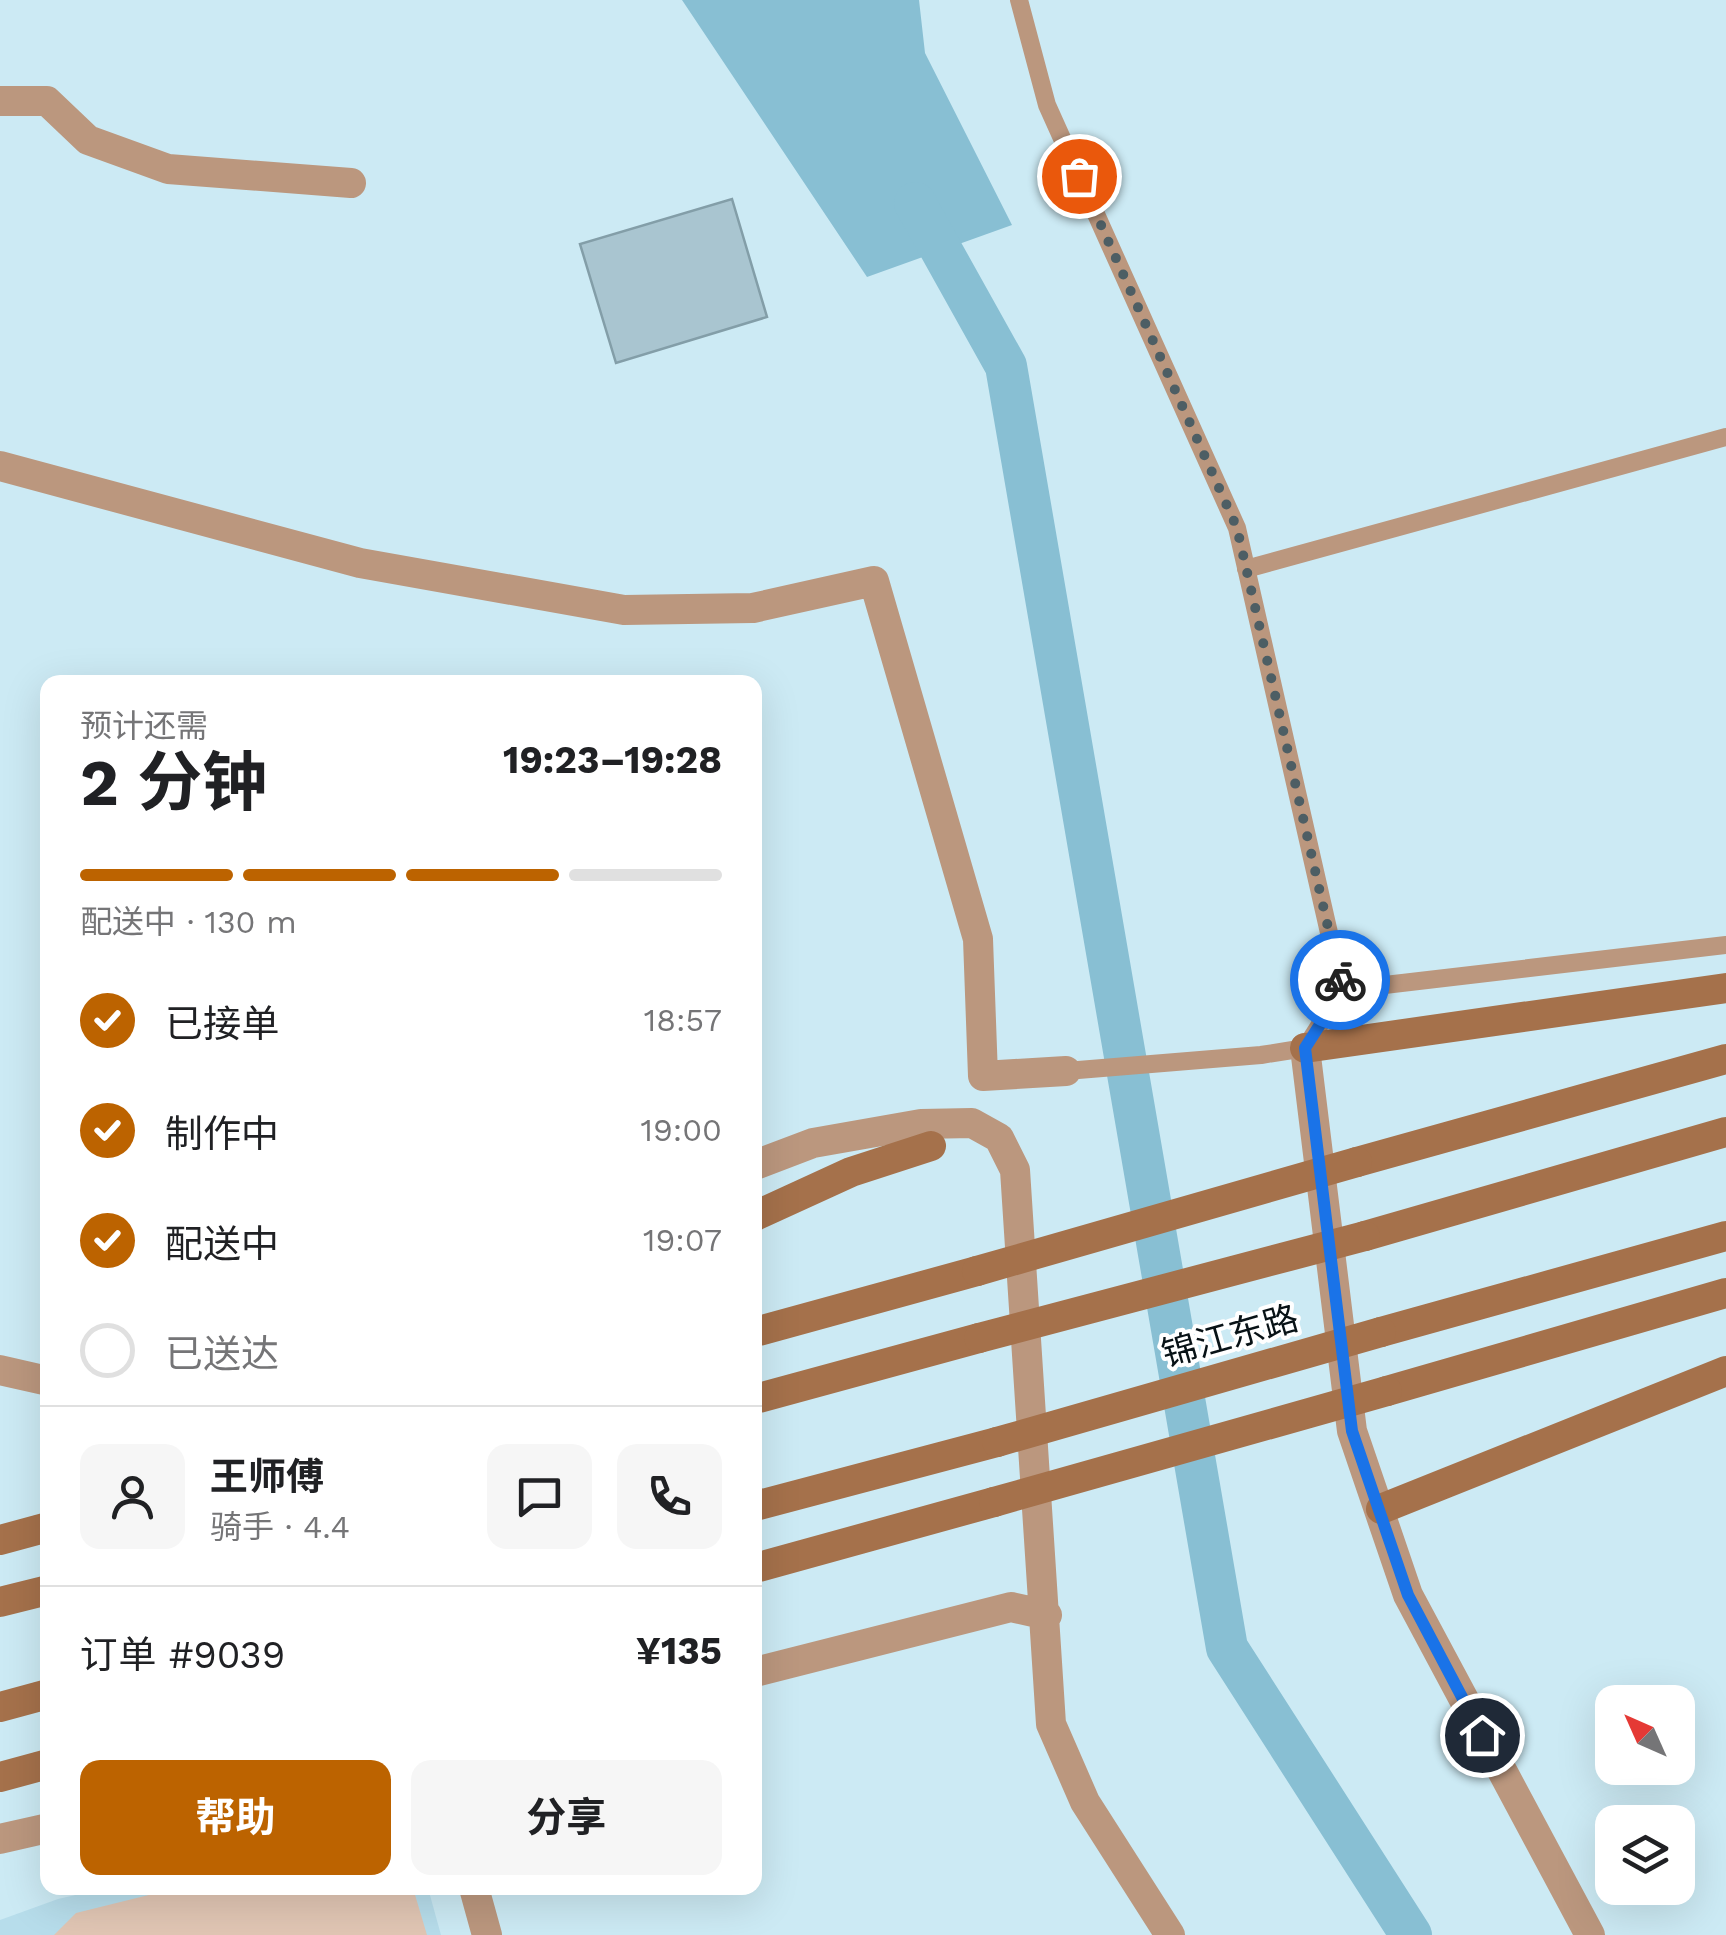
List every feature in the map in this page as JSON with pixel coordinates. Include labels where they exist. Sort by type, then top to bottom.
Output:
[{"type":"main road","points":[[1305,1048],[1726,988]]},
{"type":"main road","points":[[762,1330],[1726,1059]]},
{"type":"main road","name":"锦江东路","points":[[762,1397],[1365,1236],[1726,1132]]},
{"type":"main road","points":[[762,1213],[850,1172],[931,1146]]},
{"type":"main road","name":"锦江东路","points":[[762,1504],[997,1442],[1726,1236]]},
{"type":"main road","points":[[762,1566],[1726,1293]]},
{"type":"main road","points":[[1381,1509],[1726,1371]]},
{"type":"main road","points":[[0,1540],[40,1529]]},
{"type":"main road","points":[[0,1602],[40,1592]]},
{"type":"main road","points":[[0,1707],[40,1696]]},
{"type":"main road","points":[[0,1777],[40,1766]]},
{"type":"street","points":[[0,101],[48,101],[88,140],[168,169],[351,184]]},
{"type":"street","points":[[0,466],[360,563],[624,610],[753,608],[874,580],[978,939],[984,1076],[972,1123],[931,1146]]},
{"type":"street","points":[[1305,1048],[1352,1431],[1408,1595],[1590,1935]]},
{"type":"street","points":[[984,1076],[1066,1071]]},
{"type":"street","points":[[762,1161],[813,1143],[921,1124],[972,1123],[1000,1138],[1015,1170],[1052,1724],[1085,1802],[1170,1935]]},
{"type":"street","points":[[0,1370],[40,1379]]},
{"type":"street","points":[[762,1670],[1011,1606],[1047,1615]]},
{"type":"street","points":[[0,1838],[40,1830]]},
{"type":"street","points":[[476,1895],[487,1935]]},
{"type":"lane","points":[[1019,0],[1047,105],[1237,528],[1342,990],[1305,1048],[1066,1071]]},
{"type":"lane","points":[[1246,569],[1726,437]]},
{"type":"lane","points":[[1342,990],[1726,945]]},
{"type":"shaded area","points":[[682,0],[919,0],[925,53],[1012,225],[867,277]]},
{"type":"shaded area","points":[[75,1895],[430,1895],[441,1935],[0,1935],[0,1920]]},
{"type":"shaded area","points":[[149,1895],[415,1895],[427,1935],[54,1935],[76,1913]]},
{"type":"building","points":[[732,199],[767,317],[616,363],[580,244]]},
{"type":"waterway","points":[[915,203],[1006,366],[1227,1648],[1411,1935]]},
{"type":"way so far","points":[[1079,176],[1237,528],[1340,980]]},
{"type":"route","points":[[1340,980],[1342,990],[1305,1048],[1352,1431],[1408,1595],[1482,1735]]}]
